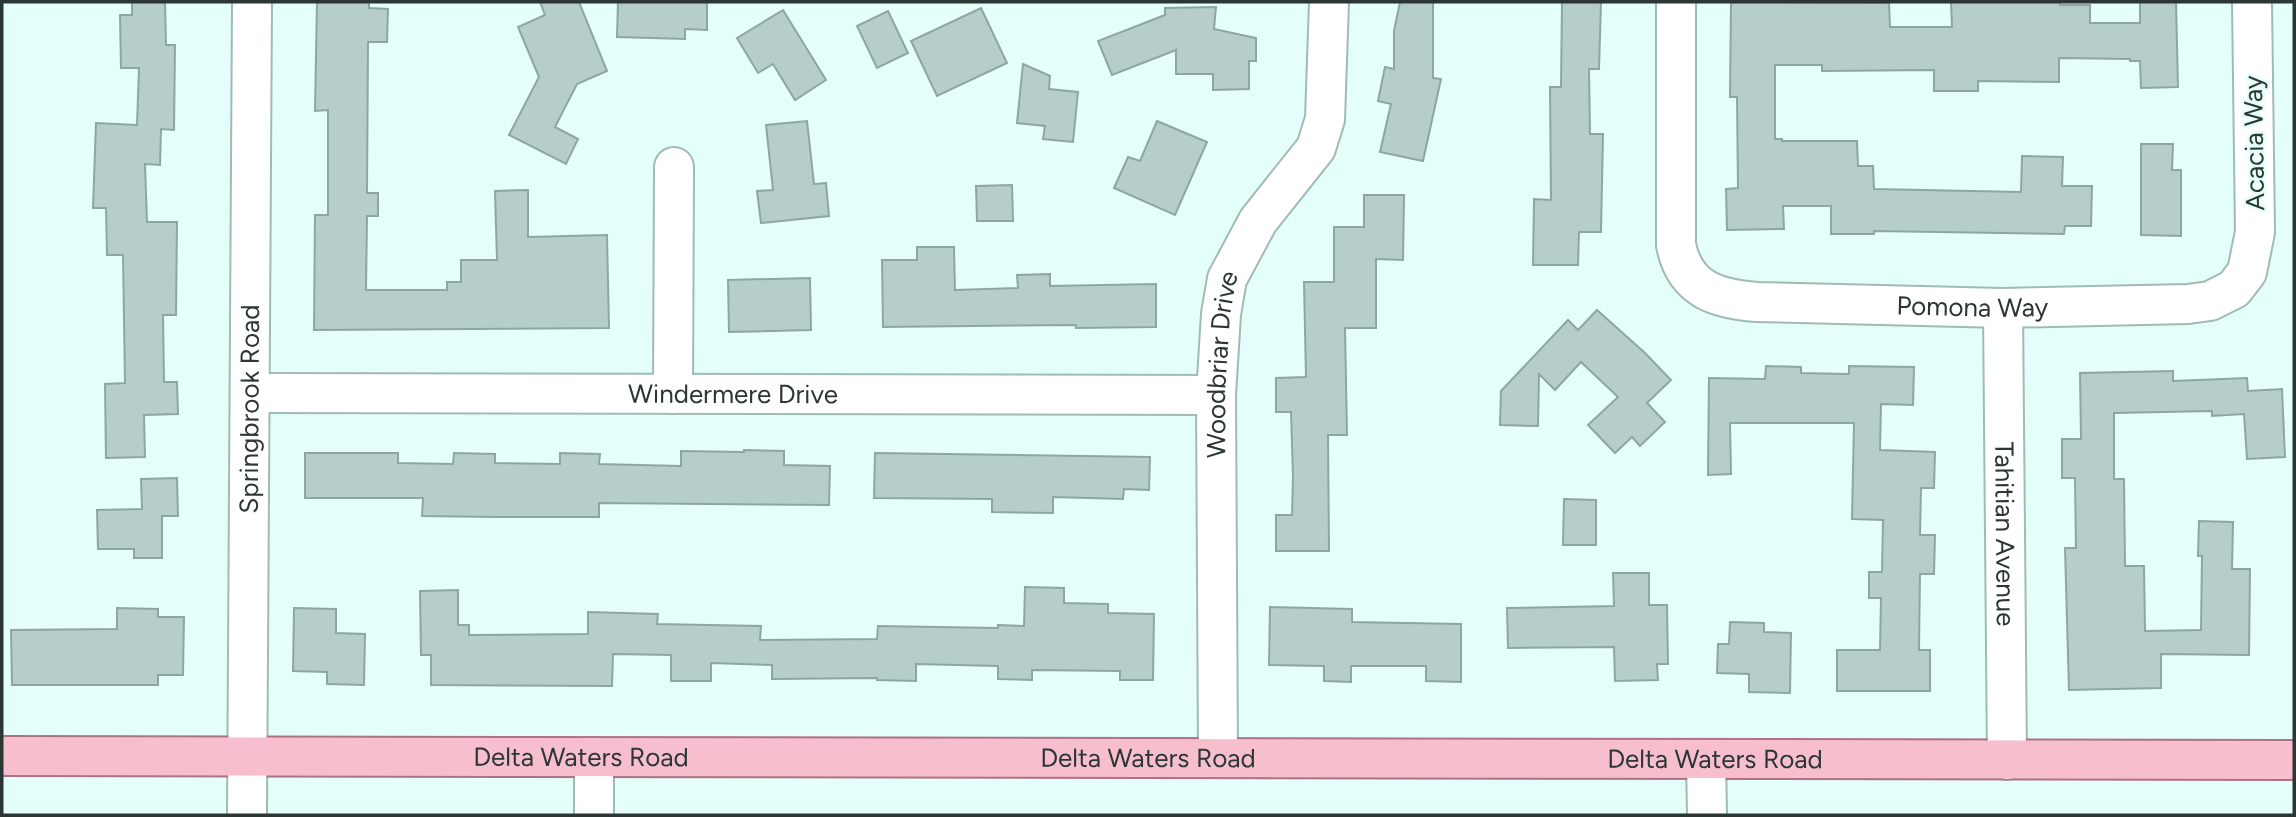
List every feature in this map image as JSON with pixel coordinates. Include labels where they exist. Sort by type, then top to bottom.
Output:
[{"type":"main road","name":"Delta Waters Road","points":[[2,756],[2294,760]]},
{"type":"street","name":"Springbrook Road","points":[[247,815],[252,2]]},
{"type":"street","name":"Woodbriar Drive","points":[[1219,758],[1216,394],[1221,314],[1227,279],[1258,221],[1316,148],[1325,119],[1329,2]]},
{"type":"street","name":"Pomona Way","points":[[1676,2],[1676,245],[1678,256],[1688,275],[1700,288],[1732,300],[1758,302],[2003,308],[2188,304],[2210,301],[2242,282]]},
{"type":"street","name":"Acacia Way","points":[[2242,282],[2247,272],[2255,232],[2252,2]]},
{"type":"street","points":[[673,394],[674,167]]},
{"type":"street","name":"Tahitian Avenue","points":[[2003,308],[2007,760]]},
{"type":"street","name":"Windermere Drive","points":[[250,393],[1216,394]]},
{"type":"street","points":[[594,757],[594,815]]},
{"type":"street","points":[[1706,760],[1707,815]]},
{"type":"building","points":[[132,2],[165,2],[166,45],[175,45],[174,130],[161,129],[160,165],[145,164],[147,222],[177,222],[176,315],[163,315],[164,382],[177,382],[178,414],[144,415],[145,457],[106,458],[105,384],[125,383],[123,255],[107,255],[106,208],[93,208],[96,123],[137,125],[139,68],[121,68],[120,15],[132,15]]},
{"type":"building","points":[[317,2],[369,2],[369,8],[388,9],[387,42],[368,42],[367,193],[378,193],[378,216],[367,216],[366,290],[447,290],[447,282],[461,282],[461,260],[497,260],[495,191],[528,190],[528,237],[607,235],[609,328],[314,330],[315,215],[328,215],[328,110],[315,111]]},
{"type":"building","points":[[540,2],[579,2],[607,71],[577,84],[555,127],[578,139],[566,164],[509,135],[539,77],[518,27],[545,15]]},
{"type":"building","points":[[618,2],[707,2],[707,30],[685,29],[685,39],[617,37]]},
{"type":"building","points":[[1400,2],[1433,2],[1433,78],[1441,79],[1423,161],[1380,152],[1391,104],[1378,101],[1385,67],[1394,69],[1394,31]]},
{"type":"building","points":[[1562,2],[1601,2],[1599,69],[1589,69],[1590,134],[1603,134],[1601,232],[1579,232],[1578,265],[1533,265],[1534,199],[1551,200],[1550,87],[1561,87]]},
{"type":"building","points":[[1731,2],[1889,3],[1890,27],[1952,27],[1951,2],[2060,2],[2060,5],[2090,5],[2090,23],[2140,23],[2140,2],[2176,2],[2178,87],[2141,88],[2140,61],[2130,59],[2059,58],[2059,82],[1978,81],[1978,91],[1934,91],[1934,70],[1822,71],[1822,65],[1775,65],[1775,139],[1857,141],[1858,166],[1873,166],[1874,189],[2021,192],[2022,156],[2063,157],[2062,186],[2092,186],[2091,226],[2065,226],[2064,234],[1874,231],[1874,234],[1831,234],[1831,206],[1783,206],[1784,229],[1727,230],[1726,189],[1738,188],[1737,97],[1730,97]]},
{"type":"building","points":[[1216,7],[1214,29],[1256,38],[1256,61],[1249,61],[1249,89],[1213,90],[1213,74],[1176,74],[1176,50],[1112,75],[1098,41],[1165,15],[1165,8]]},
{"type":"building","points":[[981,8],[1007,63],[937,96],[911,41]]},
{"type":"building","points":[[783,10],[826,80],[795,100],[773,64],[758,73],[737,38]]},
{"type":"building","points":[[888,11],[908,53],[877,68],[857,26]]},
{"type":"building","points":[[1023,64],[1050,76],[1049,89],[1078,92],[1073,142],[1043,139],[1045,126],[1017,123]]},
{"type":"building","points":[[807,121],[814,184],[826,183],[829,216],[761,223],[757,191],[773,190],[766,125]]},
{"type":"building","points":[[1157,121],[1207,142],[1175,215],[1114,188],[1128,157],[1140,161]]},
{"type":"building","points":[[2141,144],[2173,144],[2172,170],[2181,170],[2181,236],[2141,235]]},
{"type":"building","points":[[1012,185],[1013,221],[977,221],[976,186]]},
{"type":"building","points":[[1364,195],[1404,195],[1403,260],[1376,259],[1376,328],[1345,328],[1347,435],[1328,435],[1329,551],[1276,551],[1276,515],[1292,515],[1293,477],[1291,412],[1276,412],[1276,378],[1306,377],[1304,282],[1334,282],[1334,227],[1364,227]]},
{"type":"building","points":[[917,247],[954,247],[955,290],[1018,288],[1017,275],[1050,274],[1050,286],[1156,284],[1156,327],[883,327],[882,260],[917,260]]},
{"type":"building","points":[[810,278],[811,330],[729,332],[728,280]]},
{"type":"building","points":[[1597,310],[1671,380],[1647,403],[1665,422],[1640,446],[1632,437],[1615,453],[1588,425],[1618,397],[1581,362],[1555,390],[1539,374],[1538,426],[1500,425],[1501,391],[1568,320],[1578,330]]},
{"type":"building","points":[[1766,366],[1801,367],[1801,373],[1849,374],[1849,366],[1914,367],[1913,405],[1881,404],[1880,450],[1935,452],[1934,488],[1921,488],[1920,535],[1935,535],[1934,574],[1920,574],[1919,650],[1930,650],[1930,691],[1837,691],[1837,650],[1880,650],[1881,598],[1869,598],[1869,572],[1882,572],[1883,520],[1852,519],[1854,423],[1730,423],[1731,474],[1708,475],[1709,378],[1765,379]]},
{"type":"building","points":[[2173,371],[2173,381],[2247,378],[2248,391],[2282,389],[2285,457],[2247,459],[2244,414],[2212,416],[2212,411],[2114,413],[2114,479],[2124,479],[2125,566],[2144,566],[2145,631],[2201,630],[2202,556],[2198,556],[2199,521],[2233,522],[2232,569],[2250,569],[2249,655],[2161,654],[2161,688],[2069,690],[2065,548],[2076,548],[2075,478],[2062,478],[2062,439],[2081,439],[2080,373]]},
{"type":"building","points":[[681,451],[784,451],[784,465],[830,466],[829,505],[599,503],[599,517],[494,517],[422,516],[423,498],[305,498],[305,453],[398,453],[398,463],[453,464],[454,453],[495,454],[495,463],[560,464],[560,453],[600,454],[599,464],[681,466]]},
{"type":"building","points":[[875,453],[1150,457],[1149,490],[1124,489],[1123,499],[1053,497],[1053,513],[992,512],[992,499],[874,498]]},
{"type":"building","points":[[177,478],[178,516],[162,516],[162,558],[134,558],[134,549],[98,549],[97,510],[142,509],[141,479]]},
{"type":"building","points":[[1564,499],[1596,500],[1596,545],[1563,545]]},
{"type":"building","points":[[1613,573],[1649,573],[1649,605],[1667,605],[1668,664],[1657,664],[1658,680],[1615,681],[1614,647],[1508,648],[1507,608],[1614,606]]},
{"type":"building","points":[[1025,587],[1064,588],[1064,603],[1108,604],[1108,613],[1154,614],[1153,680],[1120,680],[1120,671],[1032,670],[1032,680],[998,679],[998,666],[916,664],[916,681],[877,678],[772,679],[772,665],[711,663],[711,681],[671,681],[671,655],[613,654],[612,686],[431,685],[431,655],[421,655],[420,591],[458,590],[458,625],[469,625],[469,635],[588,634],[588,612],[658,614],[657,624],[761,626],[760,640],[877,639],[878,626],[1024,626]]},
{"type":"building","points":[[1270,607],[1352,609],[1352,622],[1461,624],[1461,682],[1426,681],[1426,666],[1351,666],[1351,682],[1324,681],[1324,666],[1269,665]]},
{"type":"building","points":[[117,608],[158,609],[158,617],[184,617],[183,675],[158,675],[158,685],[12,685],[11,630],[117,629]]},
{"type":"building","points":[[294,608],[336,609],[336,633],[365,634],[364,685],[327,684],[327,672],[293,671]]},
{"type":"building","points":[[1730,622],[1764,623],[1764,632],[1791,633],[1790,693],[1749,692],[1749,674],[1717,673],[1718,644],[1729,644]]}]
